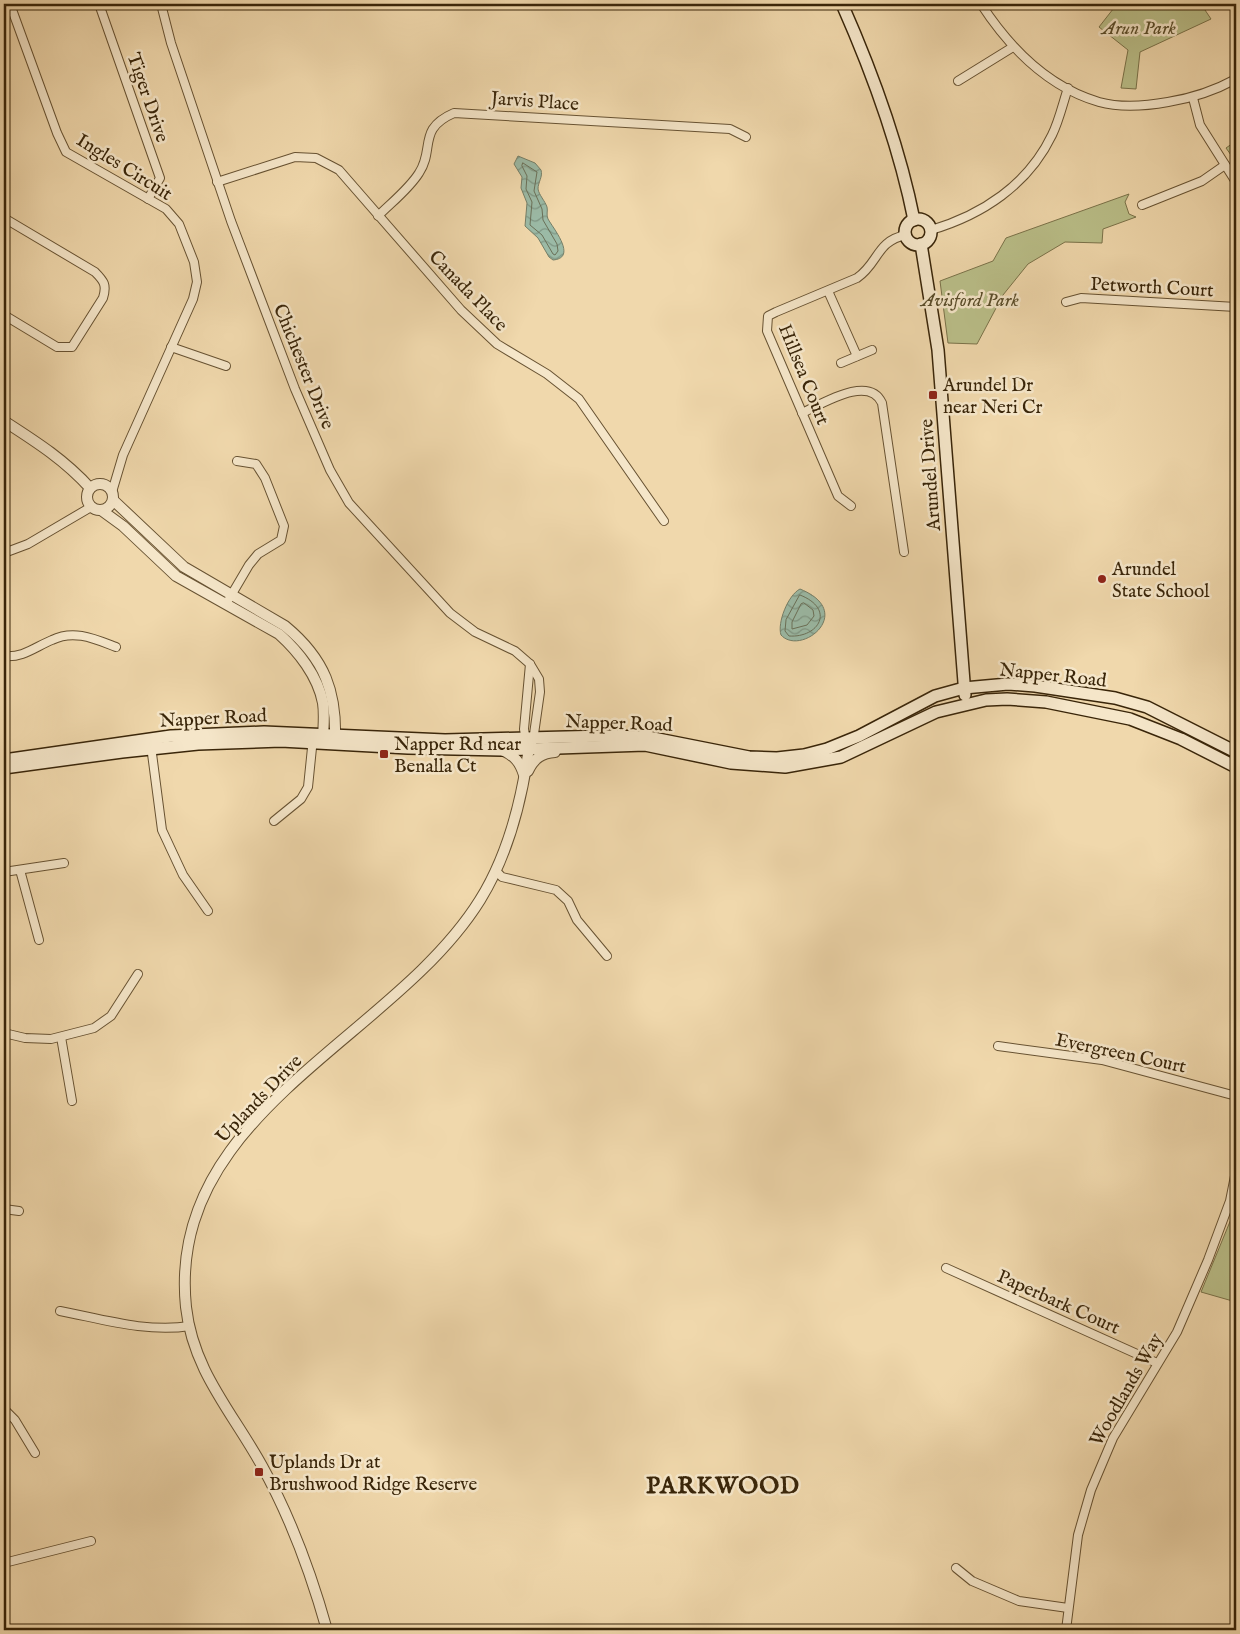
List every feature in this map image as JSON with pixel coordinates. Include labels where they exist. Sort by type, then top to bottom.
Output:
[{"type":"main road","points":[[842,4],[882,102],[904,175],[914,220]]},
{"type":"main road","points":[[914,220],[927,222],[931,230],[929,239],[921,244],[912,243],[906,236],[907,226],[914,220]]},
{"type":"main road","name":"Arundel Drive","points":[[921,244],[938,350],[966,704]]},
{"type":"main road","name":"Napper Road","points":[[4,760],[151,744],[318,738],[502,750],[529,741],[648,737],[749,757],[790,757],[816,752],[843,743],[926,700],[964,688],[1008,684],[1115,698],[1147,707],[1236,752]]},
{"type":"main road","name":"Napper Road","points":[[335,740],[529,741],[645,745],[731,763],[785,767],[841,756],[936,712],[966,704],[998,699],[1018,699],[1105,712],[1156,728],[1236,767]]},
{"type":"main road","name":"Napper Road","points":[[4,768],[151,744]]},
{"type":"street","name":"Ingles Circuit","points":[[10,4],[57,133],[66,152],[166,210],[179,224],[194,262],[198,282],[193,299],[123,455],[112,496]]},
{"type":"street","name":"Tiger Drive","points":[[100,4],[160,178],[148,200]]},
{"type":"street","name":"Chichester Drive","points":[[161,4],[217,182],[295,389],[330,470],[349,502],[450,613],[475,632],[515,651],[530,664],[539,679],[540,692],[529,741]]},
{"type":"street","points":[[981,4],[999,32],[1012,47],[1042,71],[1068,88],[1100,102],[1132,106],[1192,98],[1236,79]]},
{"type":"street","points":[[958,81],[1012,47]]},
{"type":"street","points":[[931,230],[972,216],[1015,185],[1036,163],[1052,135],[1068,88]]},
{"type":"street","points":[[1192,98],[1200,125],[1236,182]]},
{"type":"street","name":"Jarvis Place","points":[[378,216],[420,172],[432,130],[440,119],[454,113],[730,129],[746,137]]},
{"type":"street","name":"Canada Place","points":[[217,182],[295,157],[316,158],[339,170],[462,310],[497,344],[547,374],[580,399],[664,521]]},
{"type":"street","points":[[1142,205],[1202,181],[1225,165]]},
{"type":"street","points":[[4,218],[95,272],[105,282],[106,289],[103,298],[72,347],[57,347],[4,315]]},
{"type":"street","name":"Hillsea Court","points":[[851,506],[838,496],[767,332],[766,323],[768,316],[828,291],[867,271],[885,243],[893,238],[906,236]]},
{"type":"street","points":[[828,291],[857,356]]},
{"type":"street","name":"Petworth Court","points":[[1066,302],[1080,298],[1236,307]]},
{"type":"street","points":[[171,347],[226,366]]},
{"type":"street","points":[[841,363],[872,350]]},
{"type":"street","points":[[802,413],[852,391],[868,390],[878,395],[882,403],[904,552]]},
{"type":"street","points":[[4,421],[50,450],[75,470],[90,488]]},
{"type":"street","points":[[229,600],[249,565],[258,554],[281,540],[284,526],[265,478],[256,464],[237,461]]},
{"type":"street","points":[[274,821],[305,794],[308,787],[323,703],[307,666],[291,644],[279,634],[229,600],[184,567],[112,496],[104,484],[94,485],[90,488],[86,497],[96,509],[123,526],[176,576],[229,600],[285,626],[298,637],[318,661],[331,688],[335,740]]},
{"type":"street","points":[[4,553],[36,540],[96,509],[110,505],[112,496]]},
{"type":"street","points":[[4,656],[24,654],[53,639],[72,635],[88,636],[116,647]]},
{"type":"street","points":[[529,741],[530,664]]},
{"type":"street","name":"Uplands Drive","points":[[327,1630],[299,1541],[279,1498],[244,1434],[214,1390],[190,1326],[185,1287],[189,1242],[206,1191],[219,1165],[252,1124],[340,1040],[427,966],[480,901],[496,871],[525,778],[529,741]]},
{"type":"street","points":[[151,744],[162,830],[183,875],[208,911]]},
{"type":"street","points":[[525,778],[531,764],[544,754],[602,745]]},
{"type":"street","points":[[502,750],[516,758],[521,764],[525,778]]},
{"type":"street","points":[[4,872],[64,863]]},
{"type":"street","points":[[20,870],[39,940]]},
{"type":"street","points":[[496,871],[502,877],[556,890],[568,901],[577,920],[607,956]]},
{"type":"street","points":[[4,1033],[25,1038],[61,1037],[94,1028],[111,1016],[138,974]]},
{"type":"street","points":[[61,1037],[72,1101]]},
{"type":"street","name":"Evergreen Court","points":[[998,1046],[1102,1060],[1236,1096]]},
{"type":"street","name":"Woodlands Way","points":[[1066,1630],[1078,1535],[1092,1490],[1113,1438],[1176,1332],[1208,1260],[1230,1201],[1236,1171]]},
{"type":"street","points":[[4,1209],[19,1211]]},
{"type":"street","name":"Paperbark Court","points":[[946,1268],[1157,1363]]},
{"type":"street","points":[[60,1312],[138,1326],[177,1328],[190,1326]]},
{"type":"street","points":[[4,1409],[15,1420],[35,1453]]},
{"type":"street","points":[[4,1563],[91,1541]]},
{"type":"street","points":[[956,1568],[972,1581],[1019,1601],[1068,1608]]},
{"type":"green space","name":"Arun Park","points":[[1117,4],[1201,4],[1211,19],[1140,52],[1136,89],[1121,88],[1128,50],[1099,27]]},
{"type":"green space","points":[[1236,141],[1236,162],[1226,148]]},
{"type":"green space","name":"Avisford Park","points":[[1129,194],[1125,202],[1129,214],[1136,217],[1103,229],[1102,243],[1065,242],[1028,264],[1003,295],[977,344],[948,343],[940,281],[993,261],[1006,238]]},
{"type":"green space","points":[[1236,1207],[1236,1302],[1201,1292]]},
{"type":"water","points":[[518,156],[535,163],[541,170],[538,189],[547,207],[548,219],[562,242],[564,249],[560,258],[553,260],[549,257],[538,238],[525,226],[527,203],[521,188],[522,177],[514,164]]},
{"type":"water","points":[[800,589],[816,598],[824,609],[824,619],[819,629],[811,636],[800,640],[790,640],[781,635],[782,617],[791,597]]},
{"type":"place","name":"Arundel Dr near Neri Cr","points":[[933,395]]},
{"type":"place","name":"Arundel State School","points":[[1102,579]]},
{"type":"place","name":"Napper Rd near Benalla Ct","points":[[384,754]]},
{"type":"place","name":"Uplands Dr at Brushwood Ridge Reserve","points":[[259,1472]]},
{"type":"district","name":"PARKWOOD","points":[[723,1485]]}]
